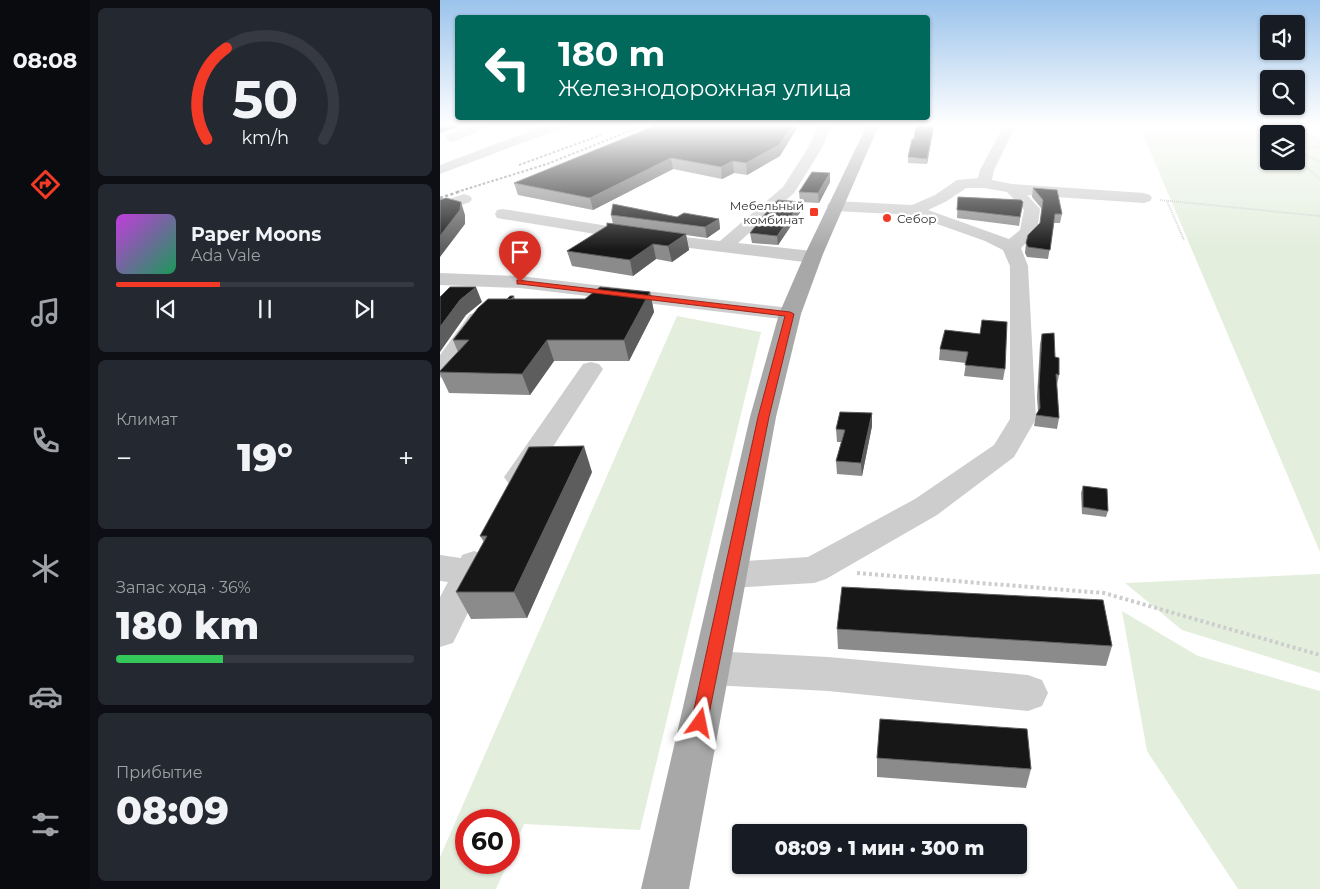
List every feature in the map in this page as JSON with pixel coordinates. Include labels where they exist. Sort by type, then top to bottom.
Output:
[{"type":"main road","points":[[665,889],[763,417],[790,314],[812,257],[854,166]]},
{"type":"street","points":[[440,180],[479,166]]},
{"type":"street","points":[[722,248],[789,190],[804,166]]},
{"type":"street","points":[[984,184],[989,166]]},
{"type":"street","points":[[914,210],[941,198],[962,183],[1144,198]]},
{"type":"street","points":[[1010,247],[1028,232],[1032,208],[1012,188]]},
{"type":"street","points":[[440,208],[464,199]]},
{"type":"street","points":[[730,576],[814,570],[926,507],[1004,451],[1023,420],[1018,266],[1010,247],[991,238],[914,210],[835,206]]},
{"type":"street","points":[[503,214],[722,248],[812,257]]},
{"type":"street","points":[[440,279],[520,282],[790,314]]},
{"type":"street","points":[[440,371],[476,320],[520,282]]},
{"type":"street","points":[[508,497],[517,480],[591,369]]},
{"type":"street","points":[[440,632],[455,570],[487,539]]},
{"type":"street","points":[[711,668],[828,674],[1028,693]]},
{"type":"path","points":[[1305,167],[1320,179]]},
{"type":"path","points":[[1144,198],[1320,216]]},
{"type":"path","points":[[1166,201],[1184,240]]},
{"type":"path","points":[[814,570],[1104,592],[1320,654]]},
{"type":"green space","points":[[1157,166],[1260,166],[1260,170],[1305,170],[1305,166],[1320,166],[1320,552]]},
{"type":"green space","points":[[677,316],[761,332],[640,830],[524,824],[520,834],[520,809],[461,809]]},
{"type":"green space","points":[[1320,574],[1320,673],[1182,630],[1125,583]]},
{"type":"green space","points":[[1122,611],[1198,656],[1320,691],[1320,889],[1238,889],[1147,751]]},
{"type":"green space","points":[[455,823],[455,874],[503,874],[496,889],[440,889],[440,857]]},
{"type":"building","points":[[555,166],[654,166],[590,198],[514,183]]},
{"type":"building","points":[[812,172],[830,173],[818,193],[799,192]]},
{"type":"building","points":[[1033,188],[1057,190],[1062,214],[1055,214],[1050,250],[1028,247],[1026,243],[1028,235],[1040,223],[1043,200]]},
{"type":"building","points":[[958,197],[1021,200],[1023,202],[1020,217],[957,210]]},
{"type":"building","points":[[446,198],[461,202],[460,210],[440,236],[440,200]]},
{"type":"building","points":[[778,200],[801,202],[777,236],[750,233],[772,205]]},
{"type":"building","points":[[613,204],[677,217],[684,213],[719,219],[705,227],[611,215]]},
{"type":"building","points":[[607,223],[686,234],[668,246],[653,244],[630,260],[567,251],[607,226]]},
{"type":"building","points":[[450,287],[476,287],[460,300],[440,327],[440,297]]},
{"type":"building","points":[[600,287],[650,292],[624,340],[547,340],[522,374],[440,372],[469,340],[453,340],[478,308],[488,299],[585,299]]},
{"type":"building","points":[[982,320],[1007,322],[1005,369],[965,365],[968,352],[940,349],[945,330],[980,334]]},
{"type":"building","points":[[1054,333],[1055,357],[1059,358],[1059,375],[1056,374],[1059,418],[1036,415],[1040,408],[1039,386],[1042,334]]},
{"type":"building","points":[[840,412],[872,413],[861,463],[836,461],[845,430],[836,429]]},
{"type":"building","points":[[584,446],[514,592],[456,592],[487,536],[480,536],[529,447]]},
{"type":"building","points":[[1083,486],[1107,489],[1108,511],[1083,507]]},
{"type":"building","points":[[842,587],[1103,600],[1112,646],[837,629]]},
{"type":"building","points":[[880,719],[1027,729],[1031,769],[877,758]]},
{"type":"railway","points":[[457,192],[539,166]]},
{"type":"railway","points":[[440,198],[461,191]]},
{"type":"place","name":"Мебельный комбинат","points":[[814,212]]},
{"type":"place","name":"Себор","points":[[887,218]]},
{"type":"route","points":[[520,282],[790,314],[763,417],[700,723]]}]
